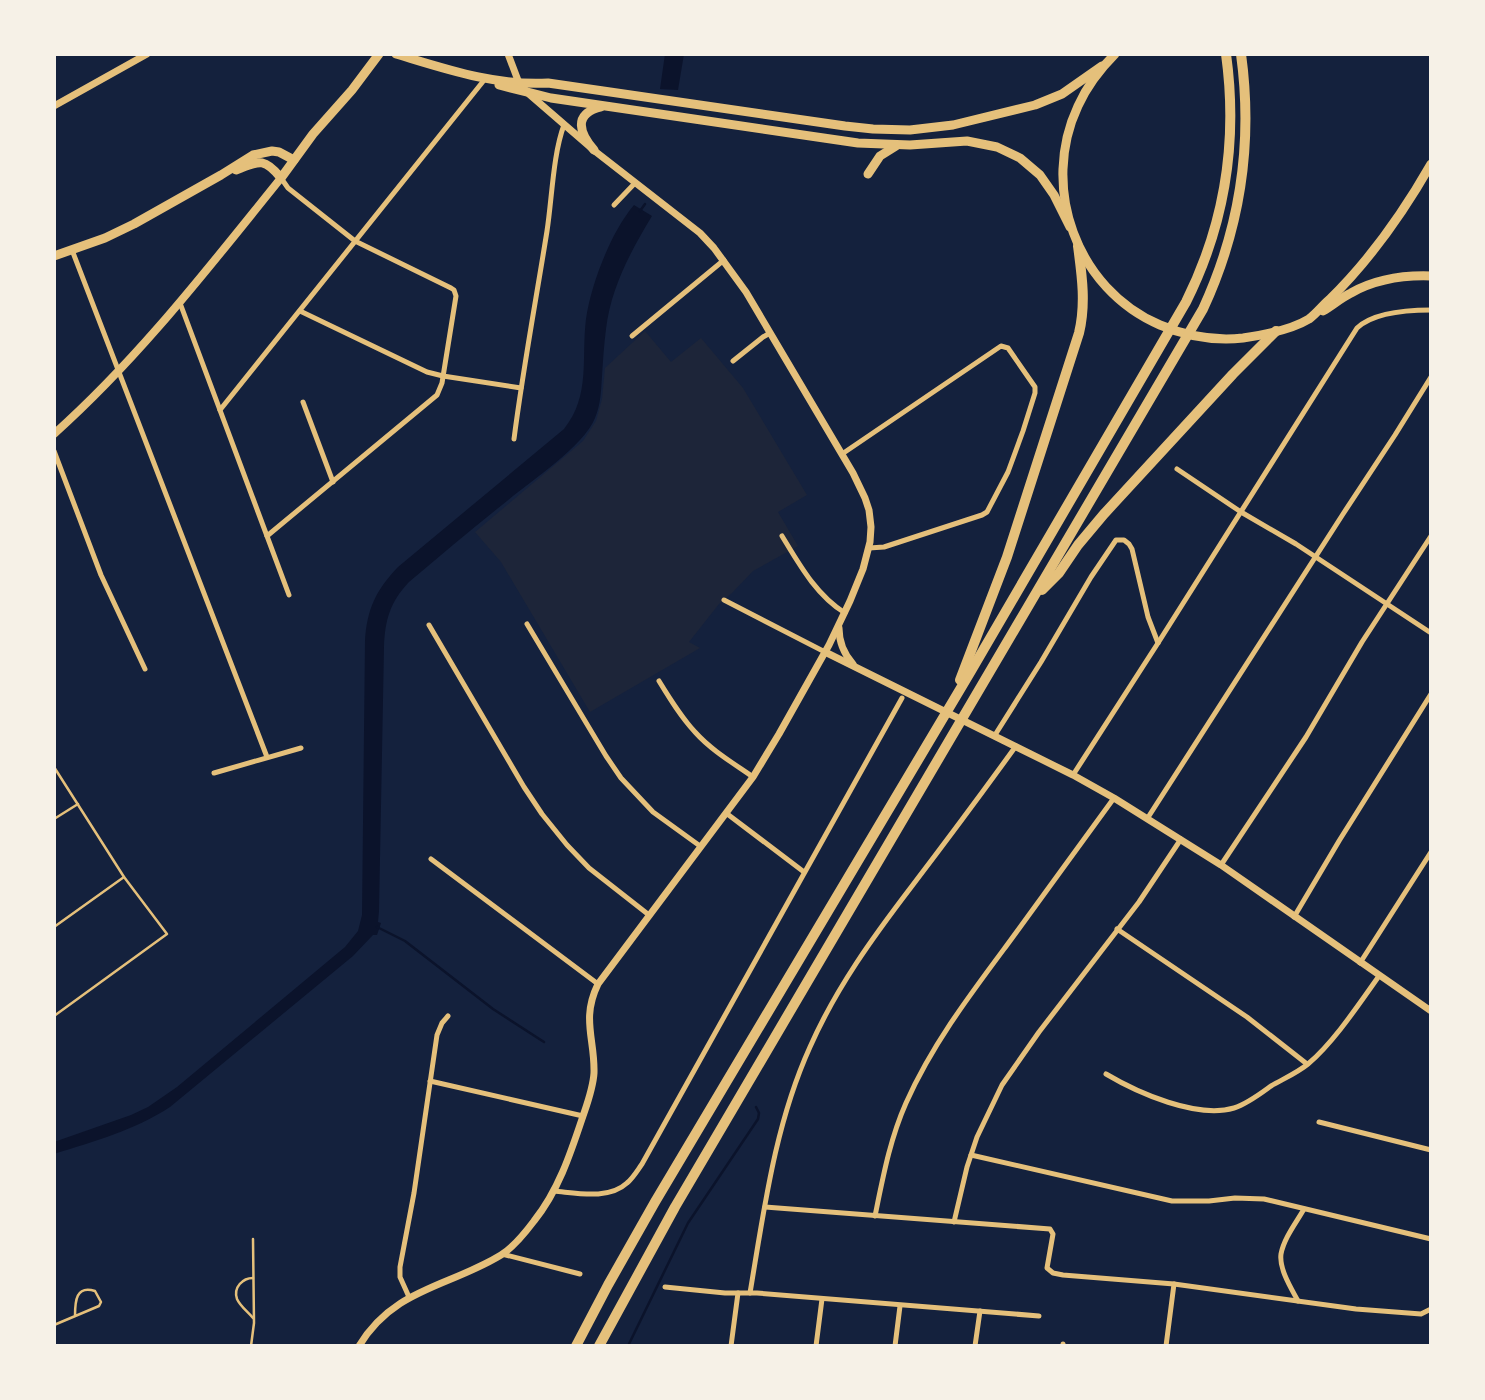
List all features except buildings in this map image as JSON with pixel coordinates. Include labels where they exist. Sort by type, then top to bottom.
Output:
[{"type":"highway","points":[[576,1346],[655,1202],[1186,302],[1200,273],[1220,214],[1228,167],[1231,125],[1226,54]]},
{"type":"highway","points":[[598,1346],[669,1217],[1203,309],[1223,260],[1235,215],[1243,168],[1245,111],[1241,54]]},
{"type":"highway","points":[[952,701],[1007,557],[1079,333],[1084,295],[1077,243]]},
{"type":"highway","points":[[1032,600],[1059,573],[1078,545],[1110,508],[1276,331]]},
{"type":"main road","points":[[54,433],[119,372],[180,303],[379,54]]},
{"type":"main road","points":[[396,54],[485,79],[548,83],[858,128],[910,130],[953,125],[1045,101],[1071,88],[1113,57]]},
{"type":"main road","points":[[1077,243],[1063,189],[1066,139],[1079,104],[1094,78],[1113,57]]},
{"type":"main road","points":[[485,79],[529,94],[858,143],[897,146],[967,141],[1010,152],[1031,166],[1047,184],[1092,270],[1110,291],[1132,310],[1157,324],[1184,334],[1216,338],[1246,337],[1276,331],[1309,318],[1372,283],[1404,276],[1431,276]]},
{"type":"main road","points":[[594,150],[584,137],[584,117],[592,109],[610,107]]},
{"type":"main road","points":[[869,174],[880,156],[897,146]]},
{"type":"main road","points":[[54,256],[105,238],[134,224],[259,152],[275,151],[294,160]]},
{"type":"main road","points":[[221,175],[261,162],[272,167],[281,177]]},
{"type":"main road","points":[[1309,318],[1336,293],[1374,249],[1431,164]]},
{"type":"street","points":[[54,106],[147,54]]},
{"type":"street","points":[[359,1346],[377,1322],[395,1306],[502,1254],[517,1242],[554,1191],[589,1101],[594,1075],[589,1011],[598,984],[770,750],[840,624],[869,548],[871,527],[867,503],[842,454],[746,292],[724,260],[700,233],[594,150],[529,94],[519,83],[508,54]]},
{"type":"street","points":[[220,410],[485,79]]},
{"type":"street","points":[[514,439],[564,125]]},
{"type":"street","points":[[267,536],[437,395],[443,376],[455,302],[455,292],[451,288],[355,241],[288,188],[281,177]]},
{"type":"street","points":[[614,205],[635,183]]},
{"type":"street","points":[[72,250],[267,757]]},
{"type":"street","points":[[632,336],[724,260]]},
{"type":"street","points":[[180,303],[289,595]]},
{"type":"street","points":[[1073,775],[1357,328],[1376,317],[1431,310]]},
{"type":"street","points":[[300,311],[427,372],[521,388]]},
{"type":"street","points":[[733,360],[770,333]]},
{"type":"street","points":[[842,454],[1000,347],[1008,348],[1033,384],[1035,393],[1023,431],[987,512],[888,547],[869,548]]},
{"type":"street","points":[[1147,819],[1431,377]]},
{"type":"street","points":[[303,402],[333,482]]},
{"type":"street","points":[[54,451],[101,575],[145,670]]},
{"type":"street","points":[[1177,469],[1431,632]]},
{"type":"street","points":[[782,536],[822,596],[845,613]]},
{"type":"street","points":[[1221,865],[1310,731],[1431,536]]},
{"type":"street","points":[[995,735],[1097,566],[1116,540],[1124,540],[1132,549],[1148,617],[1158,643]]},
{"type":"street","points":[[724,600],[856,667],[904,695],[995,735],[1114,798],[1221,865],[1430,1010]]},
{"type":"street","points":[[527,624],[621,778],[653,812],[700,846]]},
{"type":"street","points":[[840,624],[840,643],[856,667]]},
{"type":"street","points":[[429,625],[542,814],[589,868],[649,915]]},
{"type":"street","points":[[659,681],[681,715],[699,736],[752,777]]},
{"type":"street","points":[[1294,917],[1431,694]]},
{"type":"street","points":[[554,1191],[606,1193],[619,1189],[630,1181],[639,1169],[904,695]]},
{"type":"street","points":[[750,1293],[782,1125],[810,1046],[835,997],[873,938],[1017,746]]},
{"type":"street","points":[[214,774],[301,747]]},
{"type":"street","points":[[875,1216],[886,1163],[898,1124],[930,1054],[961,1006],[1114,798]]},
{"type":"street","points":[[726,813],[804,872]]},
{"type":"street","points":[[954,1222],[971,1155],[985,1117],[1007,1077],[1139,902],[1181,839]]},
{"type":"street","points":[[1360,962],[1431,852]]},
{"type":"street","points":[[431,859],[598,984]]},
{"type":"street","points":[[1117,929],[1247,1017],[1307,1064]]},
{"type":"street","points":[[1106,1074],[1150,1097],[1192,1108],[1235,1108],[1307,1064],[1351,1016],[1379,976]]},
{"type":"street","points":[[409,1297],[400,1277],[400,1267],[414,1193],[437,1035],[448,1016]]},
{"type":"street","points":[[430,1081],[583,1116]]},
{"type":"street","points":[[1319,1122],[1431,1150]]},
{"type":"street","points":[[971,1155],[1172,1201],[1253,1198],[1431,1239]]},
{"type":"street","points":[[765,1207],[1052,1230],[1047,1267],[1053,1273],[1063,1275],[1174,1284],[1356,1309],[1421,1314],[1431,1309]]},
{"type":"street","points":[[1298,1301],[1285,1274],[1281,1254],[1304,1209]]},
{"type":"street","points":[[502,1254],[580,1275]]},
{"type":"street","points":[[1167,1346],[1174,1284]]},
{"type":"street","points":[[665,1287],[1039,1316]]},
{"type":"street","points":[[731,1346],[738,1293]]},
{"type":"street","points":[[816,1346],[822,1299]]},
{"type":"street","points":[[895,1346],[901,1306]]},
{"type":"street","points":[[975,1346],[980,1311]]},
{"type":"lane","points":[[54,766],[124,877],[167,934],[54,1016]]},
{"type":"lane","points":[[54,819],[78,804]]},
{"type":"lane","points":[[54,927],[124,877]]},
{"type":"lane","points":[[251,1346],[254,1322],[253,1240]]},
{"type":"lane","points":[[253,1278],[244,1279],[237,1291],[237,1298],[253,1318]]},
{"type":"lane","points":[[54,1325],[99,1306],[101,1302],[95,1291],[88,1289],[80,1293],[76,1300],[75,1316]]},
{"type":"shaded area","points":[[665,54],[684,54],[678,90],[660,89]]},
{"type":"shaded area","points":[[634,205],[652,216],[630,256],[612,299],[605,335],[600,402],[589,429],[556,462],[409,582],[397,597],[390,612],[384,647],[378,922],[381,923],[377,935],[373,935],[353,956],[170,1107],[129,1129],[54,1154],[54,1142],[131,1115],[177,1087],[345,947],[358,931],[362,915],[365,641],[371,610],[378,592],[398,567],[564,429],[582,390],[586,319],[592,290],[610,244]]},
{"type":"shaded area","points":[[645,331],[671,362],[701,338],[743,388],[807,495],[778,512],[798,546],[753,571],[719,604],[689,642],[700,648],[590,712],[501,562],[475,532],[583,441],[596,421],[602,399],[605,368]]},
{"type":"waterway","points":[[640,211],[645,204]]},
{"type":"waterway","points":[[377,927],[405,941],[493,1009],[544,1042]]},
{"type":"waterway","points":[[628,1346],[688,1223],[758,1119],[756,1107]]}]
